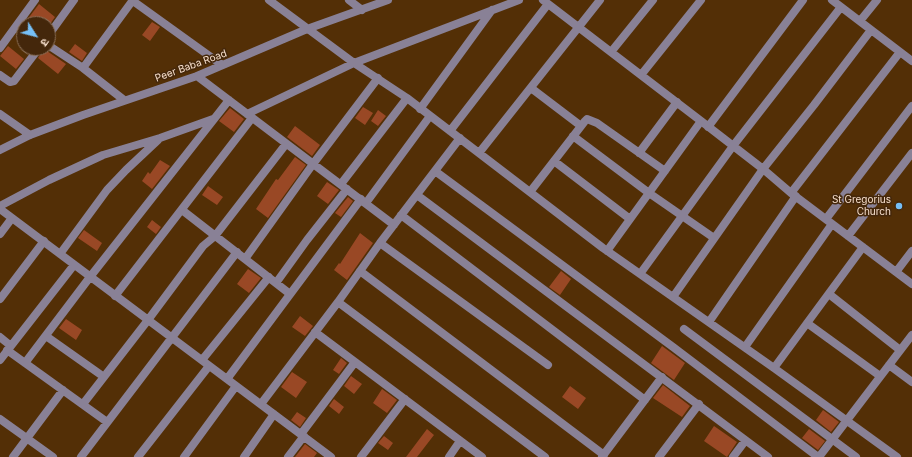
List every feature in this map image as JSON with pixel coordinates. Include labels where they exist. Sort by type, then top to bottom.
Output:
[{"type":"street","points":[[0,48],[35,0]]},
{"type":"street","points":[[56,25],[74,0]]},
{"type":"street","points":[[83,68],[133,0],[222,65]]},
{"type":"street","points":[[269,0],[354,63],[407,98],[607,251],[745,347],[898,457]]},
{"type":"street","points":[[349,0],[362,10]]},
{"type":"street","name":"Peer Baba Road","points":[[0,150],[30,136],[124,100],[197,76],[307,29],[388,0]]},
{"type":"street","points":[[115,296],[182,210],[250,116],[354,63],[492,9],[519,0]]},
{"type":"street","points":[[479,153],[600,0]]},
{"type":"street","points":[[611,52],[654,0]]},
{"type":"street","points":[[641,75],[701,0]]},
{"type":"street","points":[[708,126],[803,0]]},
{"type":"street","points":[[832,0],[912,61]]},
{"type":"street","points":[[860,21],[877,0]]},
{"type":"street","points":[[450,131],[545,2],[708,126],[763,169],[793,195],[912,284]]},
{"type":"street","points":[[640,274],[733,146],[841,7]]},
{"type":"street","points":[[420,108],[492,9]]},
{"type":"street","points":[[673,297],[763,169],[871,30]]},
{"type":"street","points":[[56,50],[83,68],[124,100]]},
{"type":"street","points":[[709,322],[793,195],[900,52]]},
{"type":"street","points":[[0,75],[10,82],[14,81],[33,56]]},
{"type":"street","points":[[197,76],[394,225]]},
{"type":"street","points":[[245,258],[378,78]]},
{"type":"street","points":[[531,88],[581,126]]},
{"type":"street","points":[[276,283],[407,98]]},
{"type":"street","points":[[25,363],[90,277],[229,100]]},
{"type":"street","points":[[640,154],[677,102]]},
{"type":"street","points":[[745,347],[829,221],[912,106]]},
{"type":"street","points":[[0,114],[30,136]]},
{"type":"street","points":[[227,379],[290,294],[430,116]]},
{"type":"street","points":[[0,206],[49,180],[103,156],[160,138],[215,118]]},
{"type":"street","points":[[530,192],[585,121],[590,120],[665,171]]},
{"type":"street","points":[[607,251],[701,121]]},
{"type":"street","points":[[573,136],[682,217],[714,238]]},
{"type":"street","points":[[60,254],[107,190],[160,138]]},
{"type":"street","points":[[261,404],[460,138]]},
{"type":"street","points":[[83,404],[203,246],[216,236],[286,144]]},
{"type":"street","points":[[848,236],[912,153]]},
{"type":"street","points":[[554,161],[630,219]]},
{"type":"street","points":[[435,171],[667,342],[819,457],[912,334]]},
{"type":"street","points":[[417,195],[768,457]]},
{"type":"street","points":[[182,210],[290,294]]},
{"type":"street","points":[[0,234],[5,214],[44,241],[115,296],[331,457]]},
{"type":"street","points":[[401,215],[645,400]]},
{"type":"street","points":[[0,299],[44,241]]},
{"type":"street","points":[[380,243],[548,365]]},
{"type":"street","points":[[774,368],[863,247]]},
{"type":"street","points":[[896,272],[912,251]]},
{"type":"street","points":[[81,457],[237,252]]},
{"type":"street","points":[[0,360],[74,265]]},
{"type":"street","points":[[360,271],[603,456],[662,377]]},
{"type":"street","points":[[202,360],[269,277]]},
{"type":"street","points":[[829,294],[900,350]]},
{"type":"street","points":[[338,302],[545,457]]},
{"type":"street","points":[[807,323],[880,376]]},
{"type":"street","points":[[684,329],[856,457]]},
{"type":"street","points":[[316,332],[482,457]]},
{"type":"street","points":[[46,336],[104,377]]},
{"type":"street","points":[[0,337],[25,363],[107,422]]},
{"type":"street","points":[[288,457],[302,435],[355,362]]},
{"type":"street","points":[[889,365],[912,382]]},
{"type":"street","points":[[138,457],[209,366]]},
{"type":"street","points":[[184,457],[236,386]]},
{"type":"street","points":[[13,457],[63,390]]},
{"type":"street","points":[[361,457],[405,399]]},
{"type":"street","points":[[658,457],[699,404]]},
{"type":"street","points":[[244,457],[274,414]]},
{"type":"street","points":[[0,419],[52,457]]},
{"type":"street","points":[[449,457],[460,441]]},
{"type":"street","points":[[733,457],[745,441]]},
{"type":"building","points":[[39,4],[54,16],[30,16]]},
{"type":"building","points":[[152,22],[160,27],[150,41],[142,35]]},
{"type":"building","points":[[75,44],[87,53],[82,61],[69,52]]},
{"type":"building","points":[[8,46],[16,52],[16,56],[20,56],[24,59],[16,69],[0,56]]},
{"type":"building","points":[[39,56],[54,56],[66,64],[58,74],[38,58]]},
{"type":"building","points":[[363,107],[373,113],[365,125],[355,118]]},
{"type":"building","points":[[230,108],[244,119],[234,132],[219,121]]},
{"type":"building","points":[[378,110],[386,116],[378,126],[371,121]]},
{"type":"building","points":[[295,126],[320,145],[312,156],[287,137]]},
{"type":"building","points":[[295,157],[306,165],[268,218],[256,209],[276,179],[278,180]]},
{"type":"building","points":[[160,160],[170,166],[152,189],[142,181],[148,172],[150,174]]},
{"type":"building","points":[[327,182],[339,190],[328,204],[317,196]]},
{"type":"building","points":[[208,186],[223,197],[217,205],[202,195]]},
{"type":"building","points":[[348,197],[353,201],[341,217],[335,213]]},
{"type":"building","points":[[152,220],[161,227],[156,234],[147,227]]},
{"type":"building","points":[[84,230],[102,243],[97,251],[78,238]]},
{"type":"building","points":[[360,233],[373,243],[347,280],[334,270],[339,263],[340,264]]},
{"type":"building","points":[[248,269],[261,278],[249,293],[237,284]]},
{"type":"building","points":[[561,271],[571,279],[560,295],[549,287]]},
{"type":"building","points":[[300,316],[313,326],[305,336],[292,327]]},
{"type":"building","points":[[66,319],[82,330],[76,340],[59,328]]},
{"type":"building","points":[[662,346],[685,363],[674,380],[651,363]]},
{"type":"building","points":[[341,358],[347,363],[339,374],[333,370]]},
{"type":"building","points":[[292,372],[307,382],[296,398],[281,387]]},
{"type":"building","points":[[351,376],[362,384],[354,394],[344,386]]},
{"type":"building","points":[[663,385],[690,406],[682,417],[653,398]]},
{"type":"building","points":[[570,386],[586,398],[578,409],[562,397]]},
{"type":"building","points":[[382,389],[397,400],[387,413],[373,403]]},
{"type":"building","points":[[334,399],[344,407],[339,414],[329,406]]},
{"type":"building","points":[[823,410],[839,422],[831,432],[816,420]]},
{"type":"building","points":[[297,412],[306,418],[300,427],[291,420]]},
{"type":"building","points":[[714,426],[737,442],[727,457],[704,441]]},
{"type":"building","points":[[427,429],[434,435],[417,457],[406,457]]},
{"type":"building","points":[[809,429],[825,441],[818,450],[802,438]]},
{"type":"building","points":[[384,436],[393,443],[388,450],[378,443]]},
{"type":"building","points":[[305,444],[317,453],[314,457],[295,457]]},
{"type":"place","name":"St Gregorius Church","points":[[899,206]]}]
